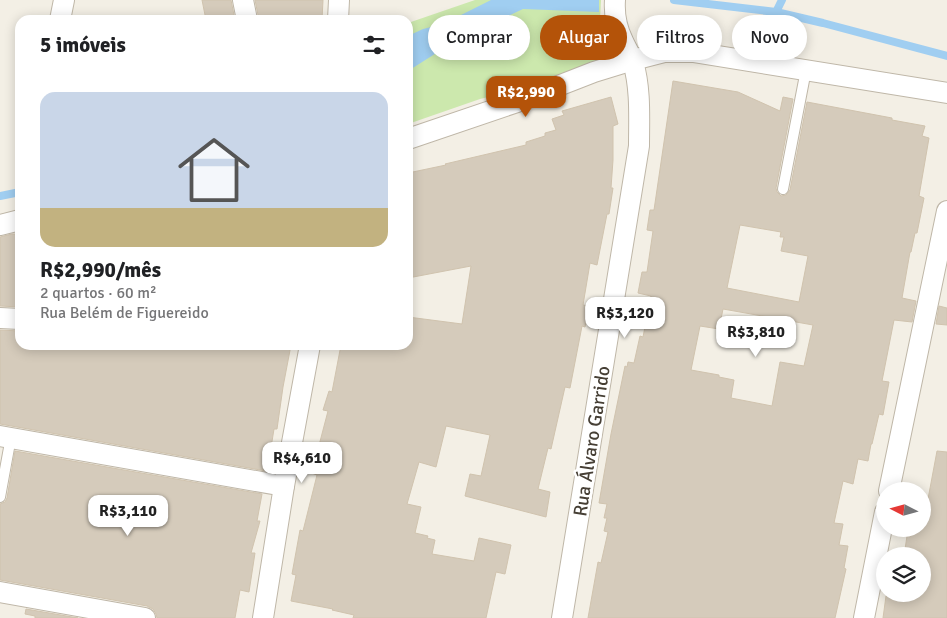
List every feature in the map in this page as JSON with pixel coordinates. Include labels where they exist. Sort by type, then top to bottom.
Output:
[{"type":"street","points":[[61,15],[64,0]]},
{"type":"street","points":[[244,0],[246,15]]},
{"type":"street","points":[[338,15],[339,0]]},
{"type":"street","name":"Rua Álvaro Garrido","points":[[562,618],[639,146],[637,83],[633,60],[616,22],[615,3]]},
{"type":"street","points":[[413,137],[517,102],[594,72],[664,52],[693,52],[947,93]]},
{"type":"street","points":[[891,482],[947,211]]},
{"type":"street","points":[[0,225],[15,221]]},
{"type":"street","points":[[0,318],[15,319]]},
{"type":"street","points":[[263,618],[284,486],[309,350]]},
{"type":"street","points":[[6,437],[284,486]]},
{"type":"street","points":[[864,618],[880,538]]},
{"type":"street","points":[[0,592],[145,618]]},
{"type":"lane","points":[[783,189],[806,70]]},
{"type":"lane","points":[[0,497],[6,437]]},
{"type":"green space","points":[[475,0],[601,0],[600,15],[540,15],[540,60],[598,60],[589,72],[480,99],[413,122],[413,21],[428,16],[428,60],[530,60],[530,15],[431,15]]},
{"type":"water","points":[[491,0],[599,0],[599,12],[523,9],[510,15],[461,15]]},
{"type":"water","points":[[428,28],[428,58],[413,68],[413,34]]},
{"type":"building","points":[[202,0],[231,0],[234,15],[205,15]]},
{"type":"building","points":[[255,0],[323,0],[322,15],[258,15]]},
{"type":"building","points":[[673,81],[738,92],[780,111],[783,97],[793,99],[776,188],[781,196],[786,195],[790,190],[807,102],[925,126],[922,136],[929,138],[919,196],[924,198],[917,233],[915,233],[910,252],[902,298],[916,301],[912,322],[894,320],[882,381],[889,382],[883,415],[879,414],[868,461],[858,459],[853,484],[843,481],[834,523],[843,524],[839,545],[848,546],[844,568],[846,569],[835,618],[588,618],[598,562],[601,563],[608,532],[604,531],[607,518],[604,518],[607,504],[599,503],[611,434],[625,366],[627,367],[628,362],[634,363],[640,336],[643,337],[651,296],[638,293],[642,272],[647,272],[653,231],[647,230],[650,210],[654,210]],"holes":[[[740,225],[781,232],[780,237],[784,237],[781,251],[808,256],[799,302],[727,288]],[[723,309],[813,325],[804,366],[780,362],[772,406],[731,398],[734,380],[691,370],[700,326],[719,329]]]},
{"type":"building","points":[[611,97],[618,124],[613,126],[611,188],[613,188],[609,214],[607,214],[597,265],[590,263],[583,305],[589,306],[585,327],[582,326],[570,388],[565,387],[551,449],[548,448],[538,489],[550,492],[546,517],[465,496],[470,474],[481,476],[490,435],[446,426],[436,467],[419,462],[407,504],[421,507],[415,533],[435,540],[432,554],[474,561],[479,538],[511,545],[505,574],[496,572],[486,618],[353,618],[354,615],[333,609],[291,601],[296,575],[292,574],[300,530],[303,531],[317,475],[309,472],[317,453],[328,411],[323,410],[329,391],[332,392],[340,350],[413,350],[413,318],[462,324],[471,266],[413,277],[413,172],[526,145],[526,142],[556,130],[552,119],[564,115],[562,111]]},
{"type":"building","points":[[15,234],[15,307],[0,306],[0,237]]},
{"type":"building","points":[[939,306],[947,308],[947,325],[936,324]]},
{"type":"building","points":[[0,330],[15,331],[15,350],[290,350],[277,429],[274,429],[266,471],[0,424]]},
{"type":"building","points":[[15,451],[262,494],[257,521],[260,521],[251,553],[255,553],[249,592],[240,590],[235,618],[157,618],[153,609],[147,606],[0,580],[0,504],[5,502],[7,498]]},
{"type":"building","points":[[937,451],[947,452],[947,618],[883,618],[885,602],[931,602],[931,547],[905,547],[907,538],[931,538],[931,483]]},
{"type":"building","points":[[26,609],[78,618],[35,618],[35,616],[25,614]]},
{"type":"waterway","points":[[674,0],[776,12],[947,56]]},
{"type":"waterway","points":[[776,12],[782,0]]},
{"type":"waterway","points":[[0,196],[15,193]]}]
